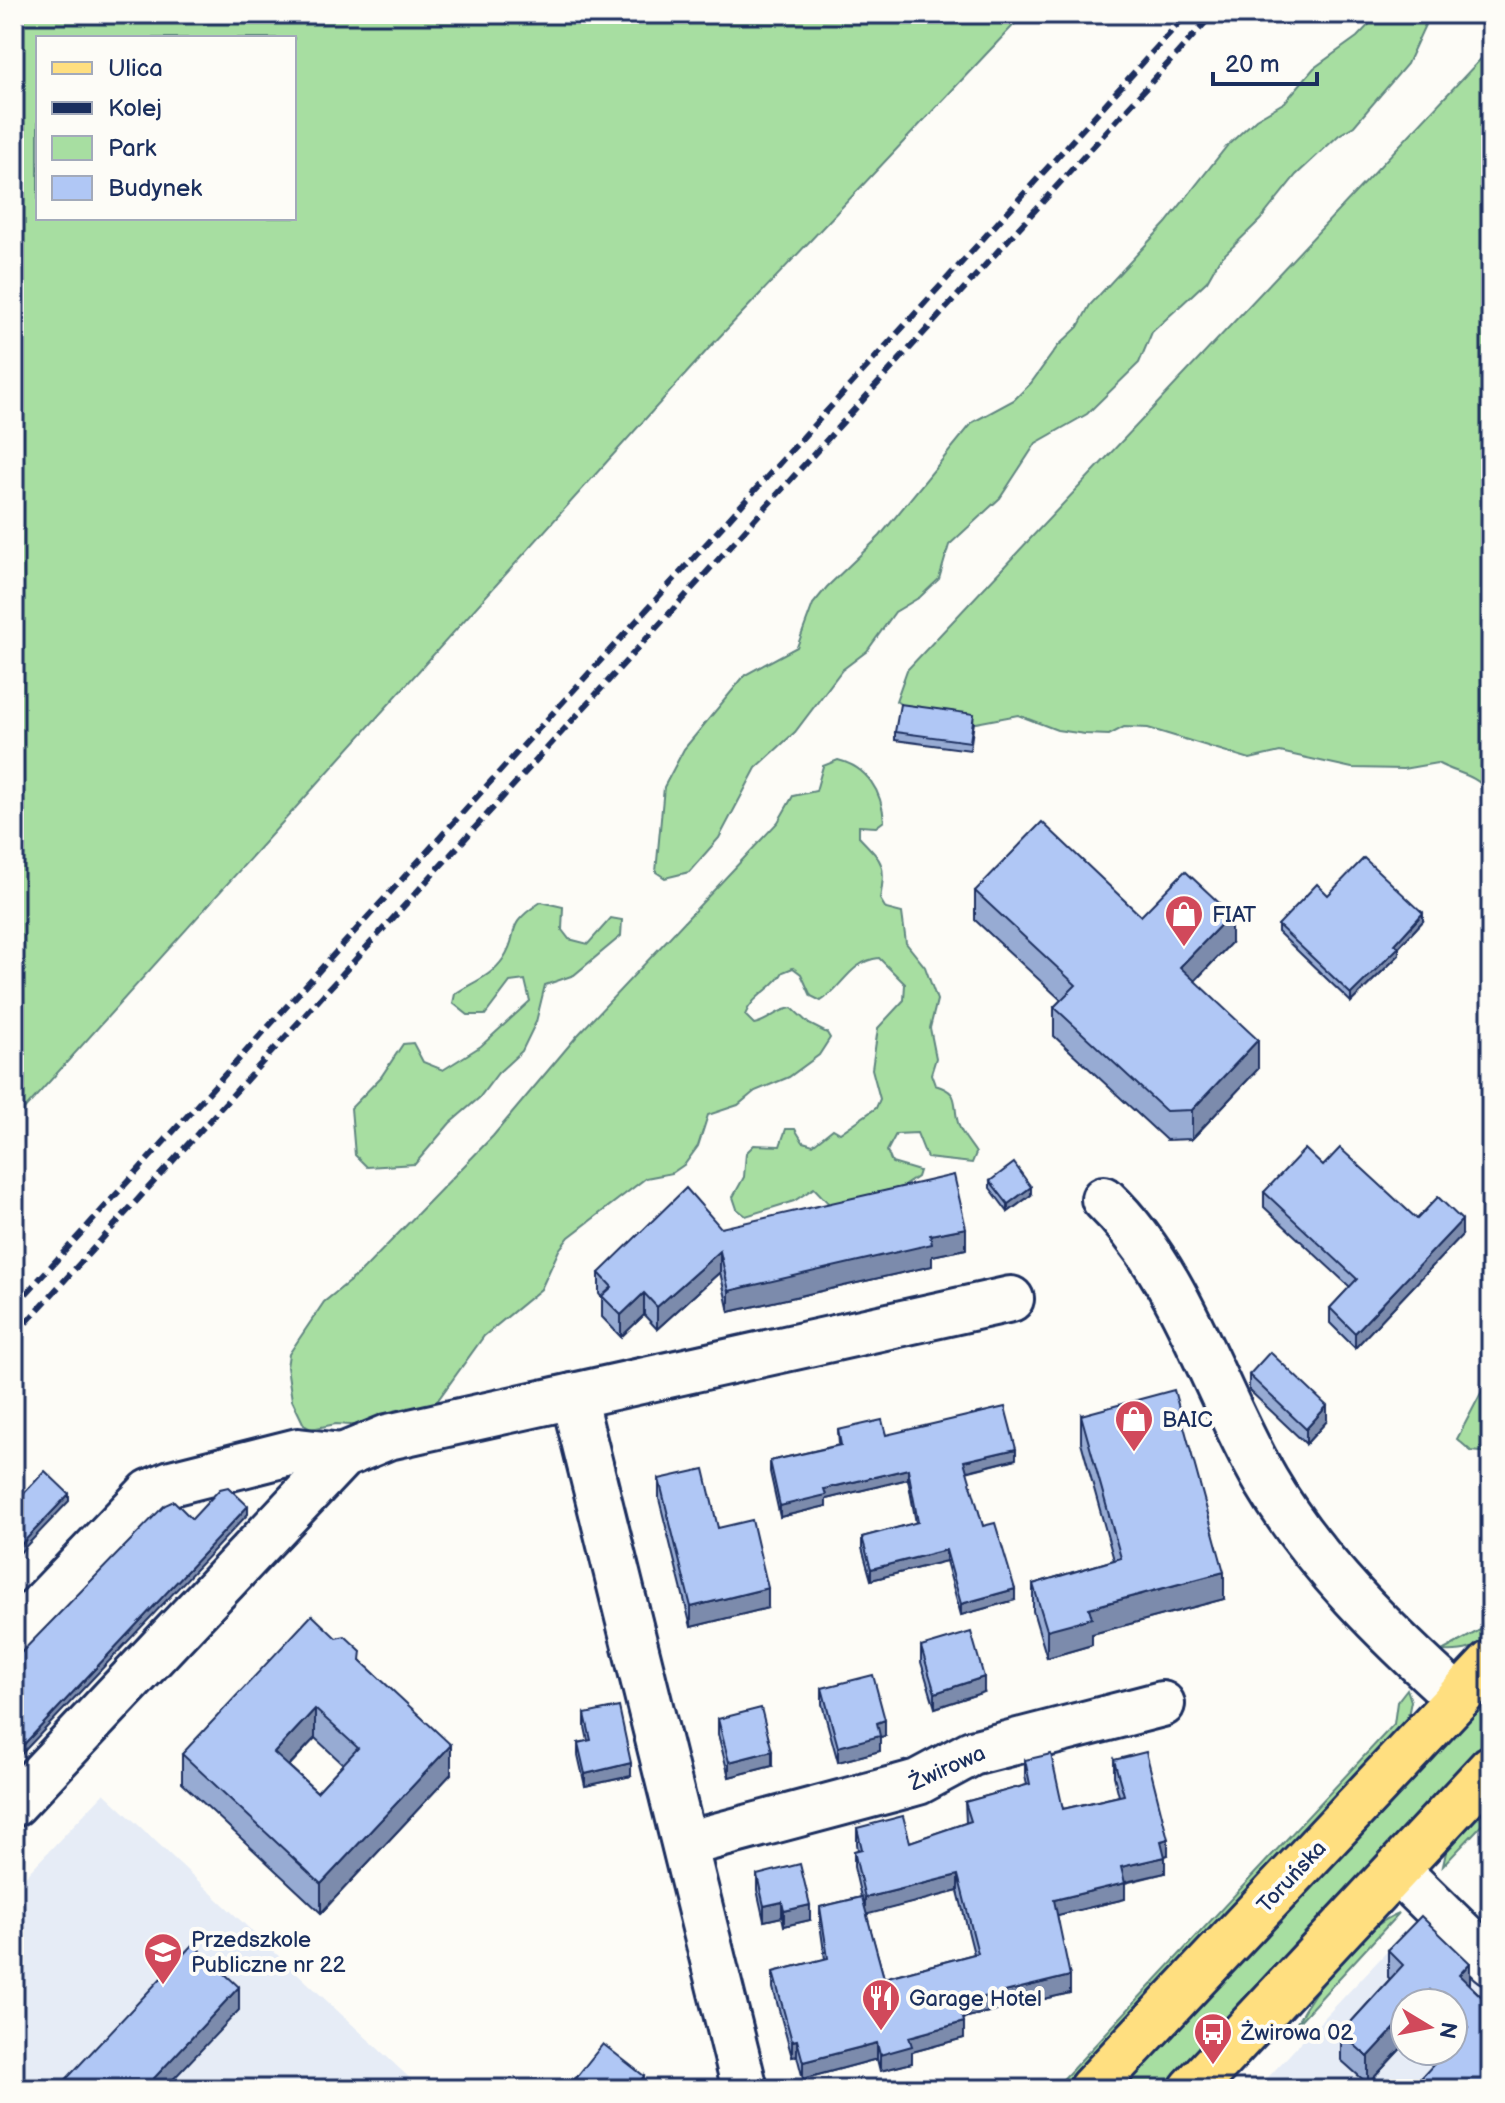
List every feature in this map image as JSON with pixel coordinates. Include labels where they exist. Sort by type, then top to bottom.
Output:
[{"type":"main road","name":"Toruńska","points":[[1091,2089],[1491,1663]]},
{"type":"main road","points":[[1192,2089],[1491,1768]]},
{"type":"street","points":[[1104,1199],[1127,1221],[1165,1277],[1227,1409],[1267,1483],[1294,1523],[1372,1615],[1458,1698]]},
{"type":"street","points":[[14,1804],[342,1456],[388,1437],[1011,1299]]},
{"type":"street","points":[[573,1396],[745,2089]]},
{"type":"street","points":[[14,1634],[150,1492],[171,1483],[298,1451],[342,1456]]},
{"type":"street","name":"Żwirowa","points":[[686,1844],[909,1785],[972,1753],[1162,1704]]},
{"type":"street","points":[[1397,1870],[1491,1962]]},
{"type":"shaded area","name":"Przedszkole Publiczne nr 22","points":[[104,1793],[416,2084],[412,2089],[14,2089],[14,1888]]},
{"type":"shaded area","points":[[1430,1906],[1491,1966],[1491,2089],[1257,2089]]},
{"type":"green space","points":[[14,14],[1024,14],[710,347],[14,1121]]},
{"type":"green space","points":[[1379,14],[1430,14],[1407,64],[1354,126],[1339,135],[1296,175],[1260,220],[1219,260],[1207,281],[1152,332],[1139,363],[1087,414],[1036,443],[1000,498],[949,545],[939,579],[920,597],[895,612],[867,651],[842,670],[795,732],[756,768],[719,838],[689,872],[665,878],[656,872],[664,787],[684,749],[745,675],[797,647],[813,604],[827,587],[880,536],[973,422],[1014,400],[1031,383],[1058,346],[1078,327],[1090,305],[1166,223],[1227,146],[1256,119],[1285,102],[1314,68],[1357,37]]},
{"type":"green space","points":[[1491,48],[1491,793],[1471,777],[1437,763],[1403,769],[1352,768],[1280,752],[1250,759],[1148,728],[1124,727],[1109,735],[1085,734],[1057,730],[1018,715],[976,723],[907,709],[896,701],[907,670]]},
{"type":"green space","points":[[838,760],[865,774],[880,800],[884,821],[876,827],[859,826],[859,837],[881,865],[880,899],[886,909],[902,913],[906,943],[925,967],[937,1000],[930,1028],[936,1058],[931,1074],[935,1085],[953,1096],[959,1126],[976,1153],[972,1163],[927,1158],[917,1133],[896,1134],[887,1151],[892,1163],[919,1171],[917,1177],[902,1187],[830,1205],[814,1188],[794,1201],[746,1216],[737,1209],[733,1197],[744,1177],[746,1153],[754,1145],[780,1146],[786,1129],[795,1129],[803,1142],[813,1145],[833,1129],[840,1133],[876,1108],[880,1099],[872,1069],[878,1028],[904,1000],[905,984],[879,958],[854,969],[821,1001],[811,996],[801,974],[793,968],[783,972],[753,1002],[745,1015],[754,1024],[792,1008],[830,1038],[819,1055],[789,1077],[755,1091],[738,1105],[708,1115],[698,1146],[685,1164],[672,1173],[646,1178],[569,1237],[559,1250],[541,1289],[484,1336],[435,1404],[406,1410],[364,1426],[336,1424],[311,1429],[304,1425],[292,1400],[287,1367],[289,1354],[324,1302],[361,1272],[493,1136],[577,1036],[778,822],[793,796],[816,791],[823,766]]},
{"type":"green space","points":[[541,902],[563,907],[562,930],[569,939],[588,944],[611,918],[622,920],[621,936],[574,975],[545,985],[536,1022],[522,1051],[498,1073],[479,1098],[450,1123],[415,1164],[367,1167],[355,1155],[351,1108],[381,1077],[403,1044],[413,1043],[423,1062],[443,1070],[481,1046],[530,1001],[525,980],[510,982],[485,1015],[468,1015],[453,1003],[455,994],[498,965],[508,950],[516,924]]},
{"type":"green space","points":[[1491,1374],[1491,1453],[1471,1451],[1457,1439]]},
{"type":"green space","points":[[1491,1624],[1491,1633],[1475,1646],[1442,1651]]},
{"type":"green space","points":[[1407,1689],[1411,1701],[1406,1726],[1063,2089],[1054,2089],[1394,1724],[1397,1702]]},
{"type":"green space","points":[[1491,1695],[1491,1740],[1164,2089],[1121,2089]]},
{"type":"green space","points":[[1491,1803],[1491,1815],[1443,1866],[1446,1852]]},
{"type":"green space","points":[[1399,1913],[1295,2026],[1326,1978],[1354,1946],[1384,1921]]},
{"type":"building","points":[[900,704],[974,714],[970,742],[895,732]]},
{"type":"building","points":[[1042,822],[1141,916],[1185,871],[1231,914],[1180,967],[1258,1040],[1192,1110],[1166,1111],[1054,1007],[1076,985],[975,891]]},
{"type":"building","points":[[1364,858],[1423,913],[1395,944],[1399,947],[1351,994],[1278,925],[1317,884],[1328,895]]},
{"type":"building","points":[[1340,1148],[1417,1219],[1438,1197],[1462,1220],[1355,1333],[1330,1308],[1357,1279],[1264,1192],[1305,1149],[1323,1166]]},
{"type":"building","points":[[1014,1163],[1031,1187],[1008,1204],[990,1181]]},
{"type":"building","points":[[954,1175],[966,1228],[930,1235],[932,1244],[729,1291],[720,1251],[657,1307],[644,1293],[621,1315],[602,1296],[612,1287],[599,1273],[686,1188],[721,1228]]},
{"type":"building","points":[[1270,1352],[1327,1406],[1306,1429],[1249,1375]]},
{"type":"building","points":[[1174,1390],[1224,1572],[1089,1608],[1092,1618],[1047,1630],[1033,1584],[1121,1558],[1081,1415]]},
{"type":"building","points":[[1005,1407],[1016,1449],[964,1461],[983,1526],[995,1523],[1015,1589],[961,1604],[946,1550],[871,1569],[862,1537],[918,1522],[908,1469],[824,1489],[826,1495],[780,1506],[770,1461],[841,1445],[838,1430],[882,1420],[886,1435]]},
{"type":"building","points":[[704,1469],[718,1528],[752,1520],[768,1588],[691,1607],[659,1479]]},
{"type":"building","points":[[45,1471],[69,1494],[14,1552],[14,1504]]},
{"type":"building","points":[[228,1487],[248,1506],[14,1755],[14,1660],[165,1505],[174,1501],[192,1519],[220,1489]]},
{"type":"building","points":[[312,1615],[336,1638],[345,1636],[361,1651],[360,1660],[451,1745],[321,1884],[182,1754]],"holes":[[[315,1709],[358,1748],[317,1792],[274,1753]]]},
{"type":"building","points":[[971,1632],[984,1677],[935,1693],[921,1647]]},
{"type":"building","points":[[873,1675],[885,1720],[877,1723],[880,1736],[838,1747],[822,1688]]},
{"type":"building","points":[[619,1707],[631,1763],[585,1774],[578,1743],[591,1740],[585,1714]]},
{"type":"building","points":[[761,1708],[772,1751],[729,1762],[718,1719]]},
{"type":"building","points":[[1146,1752],[1168,1839],[1161,1841],[1165,1857],[1121,1867],[1125,1883],[1054,1900],[1070,1976],[959,2003],[964,2022],[909,2037],[912,2046],[880,2055],[877,2043],[803,2062],[797,2040],[792,2041],[773,1972],[828,1958],[820,1907],[862,1897],[884,1978],[978,1953],[958,1875],[865,1898],[854,1851],[862,1849],[857,1828],[903,1816],[910,1842],[971,1821],[965,1802],[1030,1784],[1025,1760],[1051,1754],[1063,1809],[1124,1795],[1114,1760]]},
{"type":"building","points":[[800,1864],[810,1905],[784,1911],[782,1902],[764,1906],[757,1875]]},
{"type":"building","points":[[1421,1916],[1470,1963],[1459,1975],[1491,2006],[1491,2089],[1411,2089],[1431,2067],[1469,2067],[1469,1987],[1389,1987],[1389,2034],[1368,2057],[1341,2033],[1403,1965],[1388,1950]]},
{"type":"building","points":[[193,1944],[239,1987],[144,2089],[57,2089]]},
{"type":"building","points":[[603,2044],[644,2076],[634,2089],[567,2089]]},
{"type":"railway","points":[[14,1307],[1187,14]]},
{"type":"railway","points":[[14,1336],[1213,14]]},
{"type":"place","name":"FIAT","points":[[1184,948]]},
{"type":"place","name":"BAIC","points":[[1134,1453]]},
{"type":"place","name":"Przedszkole Publiczne nr 22","points":[[163,1986]]},
{"type":"place","name":"Garage Hotel","points":[[881,2032]]},
{"type":"place","name":"Żwirowa 02","points":[[1213,2066]]}]
